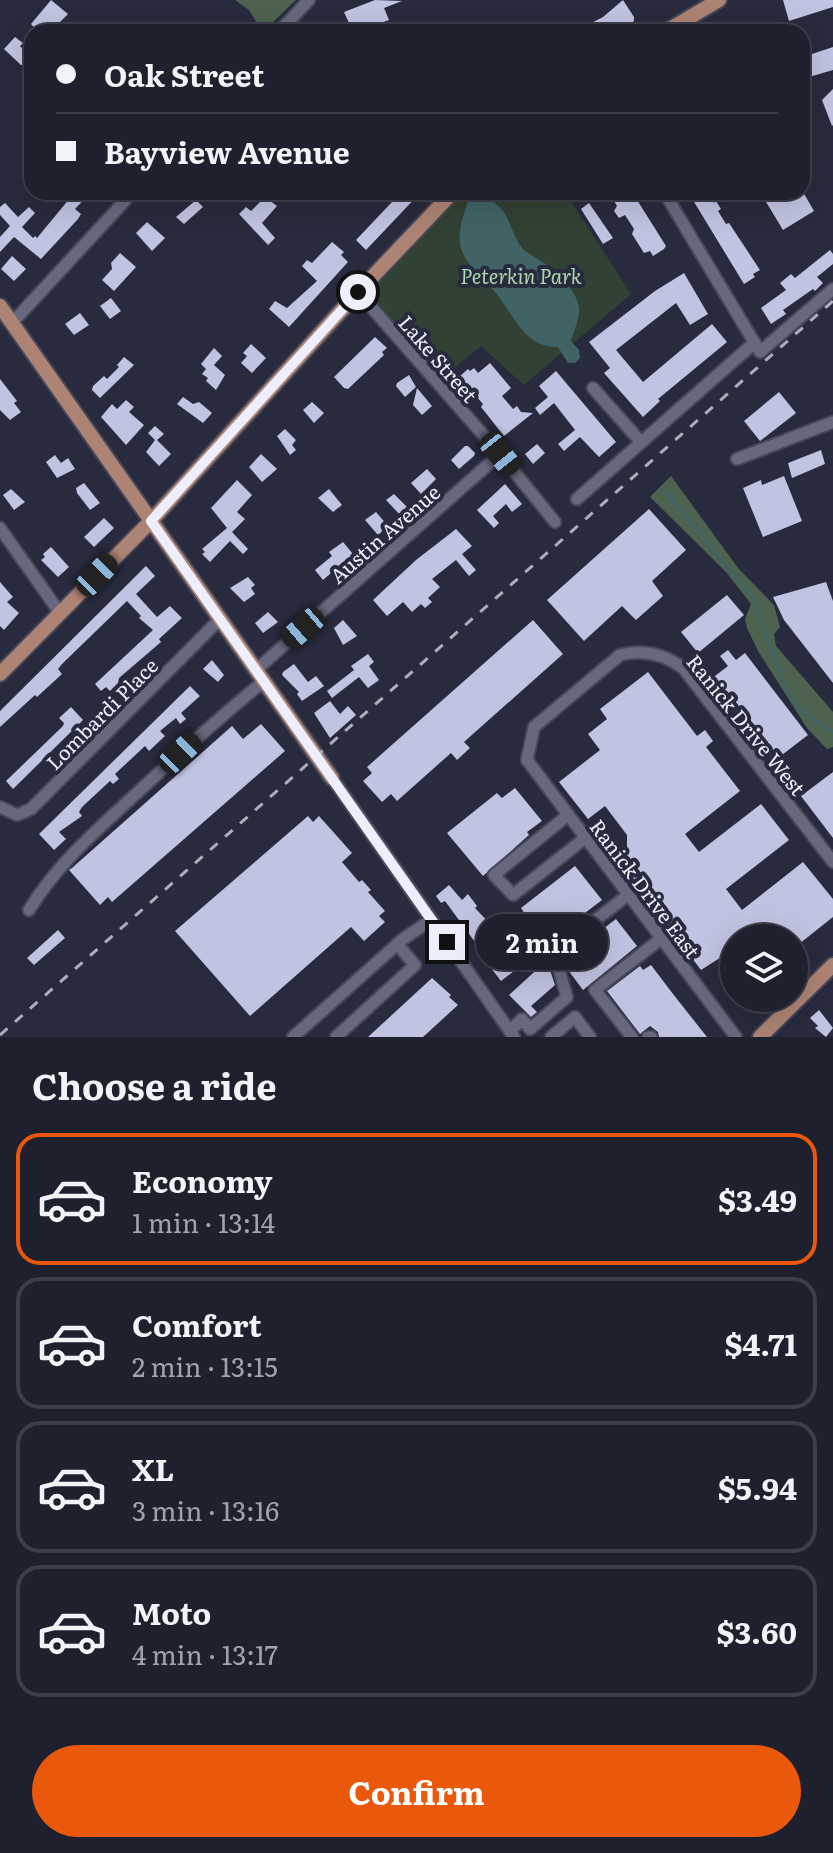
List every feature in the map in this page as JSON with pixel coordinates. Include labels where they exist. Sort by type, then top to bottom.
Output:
[{"type":"main road","points":[[678,24],[719,0]]},
{"type":"main road","points":[[0,674],[151,521],[445,200]]},
{"type":"main road","points":[[0,306],[332,778]]},
{"type":"main road","points":[[760,1037],[832,969]]},
{"type":"street","points":[[287,24],[309,0]]},
{"type":"street","points":[[12,323],[126,200]]},
{"type":"street","points":[[669,200],[757,348]]},
{"type":"street","points":[[577,499],[641,442],[833,289]]},
{"type":"street","name":"Lake Street","points":[[358,292],[500,454],[555,522]]},
{"type":"street","points":[[593,388],[641,442]]},
{"type":"street","points":[[737,459],[833,422]]},
{"type":"street","name":"Austin Avenue","points":[[29,910],[40,892],[82,844],[500,454]]},
{"type":"street","points":[[0,528],[60,613]]},
{"type":"street","name":"Lombardi Place","points":[[0,807],[17,815],[31,809],[220,619]]},
{"type":"street","name":"Ranick Drive East","points":[[657,655],[637,651],[620,655],[534,727],[527,760],[736,1037]]},
{"type":"street","name":"Ranick Drive West","points":[[657,655],[670,658],[683,668],[833,862]]},
{"type":"street","points":[[332,778],[512,1034],[522,1019],[530,1029],[567,997],[555,955],[560,947],[628,895]]},
{"type":"street","points":[[568,815],[494,875],[513,895],[585,838]]},
{"type":"street","points":[[293,1037],[397,944],[431,920]]},
{"type":"street","points":[[632,1037],[595,990],[662,938]]},
{"type":"street","points":[[336,1037],[415,965],[397,944]]},
{"type":"street","points":[[551,1037],[575,1017],[590,1037]]},
{"type":"green space","name":"Peterkin Park","points":[[453,200],[570,200],[631,294],[524,385],[481,346],[442,378],[368,293]]},
{"type":"shaded area","points":[[235,0],[296,0],[271,24],[258,24],[249,10]]},
{"type":"shaded area","points":[[490,200],[497,204],[523,249],[555,272],[572,290],[579,311],[571,341],[579,350],[580,358],[575,363],[568,363],[558,347],[546,346],[528,336],[465,258],[460,238],[468,201]]},
{"type":"shaded area","points":[[671,476],[738,568],[774,605],[780,627],[774,634],[776,646],[833,712],[833,747],[827,749],[807,728],[758,651],[745,619],[751,604],[726,572],[650,497]]},
{"type":"building","points":[[51,0],[68,14],[58,24],[31,24]]},
{"type":"building","points":[[375,0],[402,1],[384,8],[389,20],[378,24],[349,24],[344,12]]},
{"type":"building","points":[[623,0],[634,21],[629,24],[589,24]]},
{"type":"building","points":[[783,0],[833,0],[833,7],[789,21]]},
{"type":"building","points":[[15,37],[23,43],[20,46],[24,50],[24,65],[21,65],[4,49]]},
{"type":"building","points":[[833,47],[833,70],[810,77],[810,55]]},
{"type":"building","points":[[833,89],[833,125],[832,126],[822,100]]},
{"type":"building","points":[[68,200],[83,200],[75,209],[81,214],[78,219],[41,259],[14,237],[0,252],[0,237],[10,226],[0,215],[0,207],[5,203],[18,217],[29,207],[35,213],[22,227],[37,238]]},
{"type":"building","points":[[196,200],[203,207],[184,224],[176,217]]},
{"type":"building","points":[[262,200],[269,200],[277,206],[262,223],[275,238],[268,245],[239,214],[246,207],[251,211]]},
{"type":"building","points":[[390,200],[413,200],[366,250],[356,240],[392,202]]},
{"type":"building","points":[[614,200],[637,200],[666,246],[664,249],[653,256],[650,251],[644,253],[625,215],[619,218],[614,211],[617,206]]},
{"type":"building","points":[[693,200],[716,201],[726,224],[729,223],[760,270],[744,284]]},
{"type":"building","points":[[765,200],[808,200],[814,211],[783,230]]},
{"type":"building","points":[[589,203],[613,238],[603,244],[581,209]]},
{"type":"building","points":[[147,222],[165,238],[152,251],[136,233]]},
{"type":"building","points":[[332,242],[344,252],[341,255],[348,262],[289,327],[269,309],[275,301],[287,308],[317,281],[302,266],[307,260],[312,263]]},
{"type":"building","points":[[830,250],[833,264],[817,277],[823,283],[783,310],[786,314],[771,324],[761,308],[786,290],[780,283],[791,274],[795,278]]},
{"type":"building","points":[[120,253],[136,267],[114,291],[102,280]]},
{"type":"building","points":[[12,256],[26,269],[14,281],[1,269]]},
{"type":"building","points":[[684,273],[708,314],[690,325],[676,303],[616,350],[643,382],[712,324],[727,342],[658,399],[660,401],[643,417],[604,373],[610,368],[589,342],[655,291]]},
{"type":"building","points":[[111,298],[121,311],[110,319],[100,306]]},
{"type":"building","points":[[80,313],[89,325],[74,335],[65,324]]},
{"type":"building","points":[[375,337],[387,348],[382,352],[384,355],[348,389],[344,388],[334,377]]},
{"type":"building","points":[[251,344],[266,358],[252,373],[241,363],[247,356],[243,353]]},
{"type":"building","points":[[214,348],[222,356],[214,365],[225,375],[216,390],[206,381],[208,378],[202,374],[206,369],[201,364]]},
{"type":"building","points":[[124,357],[134,365],[100,398],[92,390],[93,386],[104,376],[107,379]]},
{"type":"building","points":[[490,363],[511,388],[502,396],[513,409],[517,406],[521,412],[533,413],[504,436],[481,407],[483,404],[459,377],[468,369],[474,368],[478,373]]},
{"type":"building","points":[[556,371],[616,442],[599,457],[580,437],[564,451],[558,444],[575,430],[554,403],[540,415],[535,408],[548,397],[539,386]]},
{"type":"building","points":[[409,375],[416,387],[405,397],[396,386]]},
{"type":"building","points":[[0,379],[17,401],[14,403],[21,412],[10,420],[0,410]]},
{"type":"building","points":[[417,388],[432,406],[422,415],[413,405]]},
{"type":"building","points":[[779,392],[796,413],[760,441],[744,421]]},
{"type":"building","points":[[183,397],[193,404],[199,402],[212,413],[203,423],[177,404]]},
{"type":"building","points":[[126,400],[134,407],[129,412],[144,425],[126,445],[101,417],[112,404],[117,409]]},
{"type":"building","points":[[312,402],[324,413],[314,423],[303,410]]},
{"type":"building","points":[[155,426],[164,434],[157,440],[171,454],[159,466],[146,452],[155,440],[148,433]]},
{"type":"building","points":[[285,429],[296,440],[292,445],[296,450],[290,455],[277,436]]},
{"type":"building","points":[[537,444],[545,453],[533,464],[525,454]]},
{"type":"building","points":[[465,446],[475,453],[459,469],[451,460]]},
{"type":"building","points":[[821,450],[825,464],[792,478],[788,463]]},
{"type":"building","points":[[261,454],[277,469],[262,482],[249,467]]},
{"type":"building","points":[[55,455],[61,463],[68,458],[75,469],[57,478],[46,462]]},
{"type":"building","points":[[427,469],[436,479],[421,494],[411,483]]},
{"type":"building","points":[[784,476],[802,521],[763,537],[743,488],[761,480],[762,485]]},
{"type":"building","points":[[237,480],[252,495],[237,512],[245,519],[232,532],[248,549],[243,554],[230,541],[210,562],[202,554],[205,552],[202,549],[227,528],[211,508]]},
{"type":"building","points":[[84,483],[100,503],[90,510],[77,493],[76,488]]},
{"type":"building","points":[[505,484],[522,504],[512,512],[506,504],[493,516],[499,523],[494,528],[477,510]]},
{"type":"building","points":[[11,489],[25,502],[14,510],[3,495]]},
{"type":"building","points":[[329,489],[342,505],[333,512],[318,498]]},
{"type":"building","points":[[394,494],[410,510],[402,517],[386,500]]},
{"type":"building","points":[[649,509],[686,550],[652,581],[663,596],[636,620],[622,606],[584,641],[547,600]]},
{"type":"building","points":[[376,512],[388,526],[378,535],[365,520]]},
{"type":"building","points":[[104,518],[114,528],[94,547],[84,537]]},
{"type":"building","points":[[456,529],[472,546],[462,554],[476,570],[469,576],[456,560],[432,579],[440,587],[428,598],[432,602],[425,608],[421,604],[412,612],[403,602],[387,616],[373,600],[416,560]]},
{"type":"building","points":[[343,542],[353,554],[323,580],[315,570],[332,556],[329,552]]},
{"type":"building","points":[[51,547],[69,567],[58,577],[41,560]]},
{"type":"building","points":[[146,566],[155,576],[136,594],[157,617],[170,606],[182,618],[159,639],[161,642],[119,678],[110,691],[106,687],[101,691],[95,684],[153,630],[139,618],[141,616],[127,601],[62,664],[58,669],[62,674],[0,727],[0,711]]},
{"type":"building","points":[[248,577],[255,585],[251,588],[255,594],[244,602],[230,588]]},
{"type":"building","points":[[0,582],[13,597],[7,602],[19,613],[4,630],[0,626]]},
{"type":"building","points":[[826,582],[833,601],[833,683],[784,620],[773,597]]},
{"type":"building","points":[[727,595],[744,615],[698,653],[681,632]]},
{"type":"building","points":[[268,612],[278,622],[263,633],[255,623]]},
{"type":"building","points":[[343,620],[357,636],[343,645],[334,628]]},
{"type":"building","points":[[533,620],[563,654],[464,742],[470,748],[457,760],[451,753],[397,801],[391,794],[382,802],[363,781],[372,773],[367,767]]},
{"type":"building","points":[[728,650],[736,660],[745,653],[808,735],[774,761],[711,679],[728,666],[720,656]]},
{"type":"building","points":[[368,654],[374,662],[369,666],[379,680],[368,688],[359,677],[332,698],[327,691],[354,670],[351,666]]},
{"type":"building","points":[[212,660],[224,675],[218,682],[203,669]]},
{"type":"building","points":[[294,664],[308,682],[316,676],[324,686],[302,701],[297,694],[299,692],[282,675]]},
{"type":"building","points":[[648,672],[697,736],[705,730],[713,741],[706,747],[740,791],[685,834],[699,852],[761,804],[789,840],[726,889],[742,910],[803,862],[833,899],[833,917],[808,937],[808,924],[720,924],[720,958],[701,970],[621,864],[627,859],[627,835],[605,806],[588,819],[559,782],[600,750],[588,734],[607,719],[600,709]]},
{"type":"building","points":[[190,686],[200,696],[181,713],[186,719],[180,724],[176,718],[160,731],[165,736],[149,751],[145,746],[115,774],[119,779],[113,784],[110,781],[82,807],[79,812],[82,816],[59,832],[66,839],[54,850],[39,834]]},
{"type":"building","points":[[330,701],[340,714],[348,706],[356,715],[330,738],[314,713]]},
{"type":"building","points":[[71,707],[83,720],[13,789],[6,781],[63,726],[59,718]]},
{"type":"building","points":[[261,724],[285,751],[112,902],[108,897],[100,905],[69,870],[232,726],[243,739]]},
{"type":"building","points":[[833,772],[833,838],[801,796]]},
{"type":"building","points":[[515,788],[542,821],[483,876],[447,833],[497,793],[502,798]]},
{"type":"building","points":[[308,816],[313,822],[319,816],[352,853],[342,862],[359,882],[362,880],[371,890],[368,892],[385,911],[379,916],[385,922],[364,941],[351,927],[250,1016],[175,931]]},
{"type":"building","points":[[575,866],[602,900],[547,942],[539,932],[522,947],[507,929],[525,914],[521,908]]},
{"type":"building","points":[[449,885],[462,900],[468,894],[477,906],[475,908],[492,926],[475,942],[445,901],[441,903],[436,896]]},
{"type":"building","points":[[616,919],[637,946],[583,990],[568,970],[565,958]]},
{"type":"building","points":[[58,930],[65,938],[34,965],[27,958]]},
{"type":"building","points":[[507,955],[518,968],[501,981],[491,964]]},
{"type":"building","points":[[543,964],[551,973],[555,985],[531,1006],[537,1012],[531,1017],[509,995]]},
{"type":"building","points":[[651,965],[707,1037],[659,1037],[650,1026],[640,1034],[607,991],[640,966],[643,970]]},
{"type":"building","points":[[432,978],[458,1005],[423,1037],[368,1037]]},
{"type":"building","points":[[819,1010],[833,1028],[826,1037],[815,1028],[818,1026],[810,1018]]},
{"type":"waterway","points":[[664,490],[753,599],[785,687],[800,710],[833,733]]},
{"type":"railway","points":[[0,1035],[833,301]]},
{"type":"route","points":[[358,292],[151,521],[447,942]]}]
